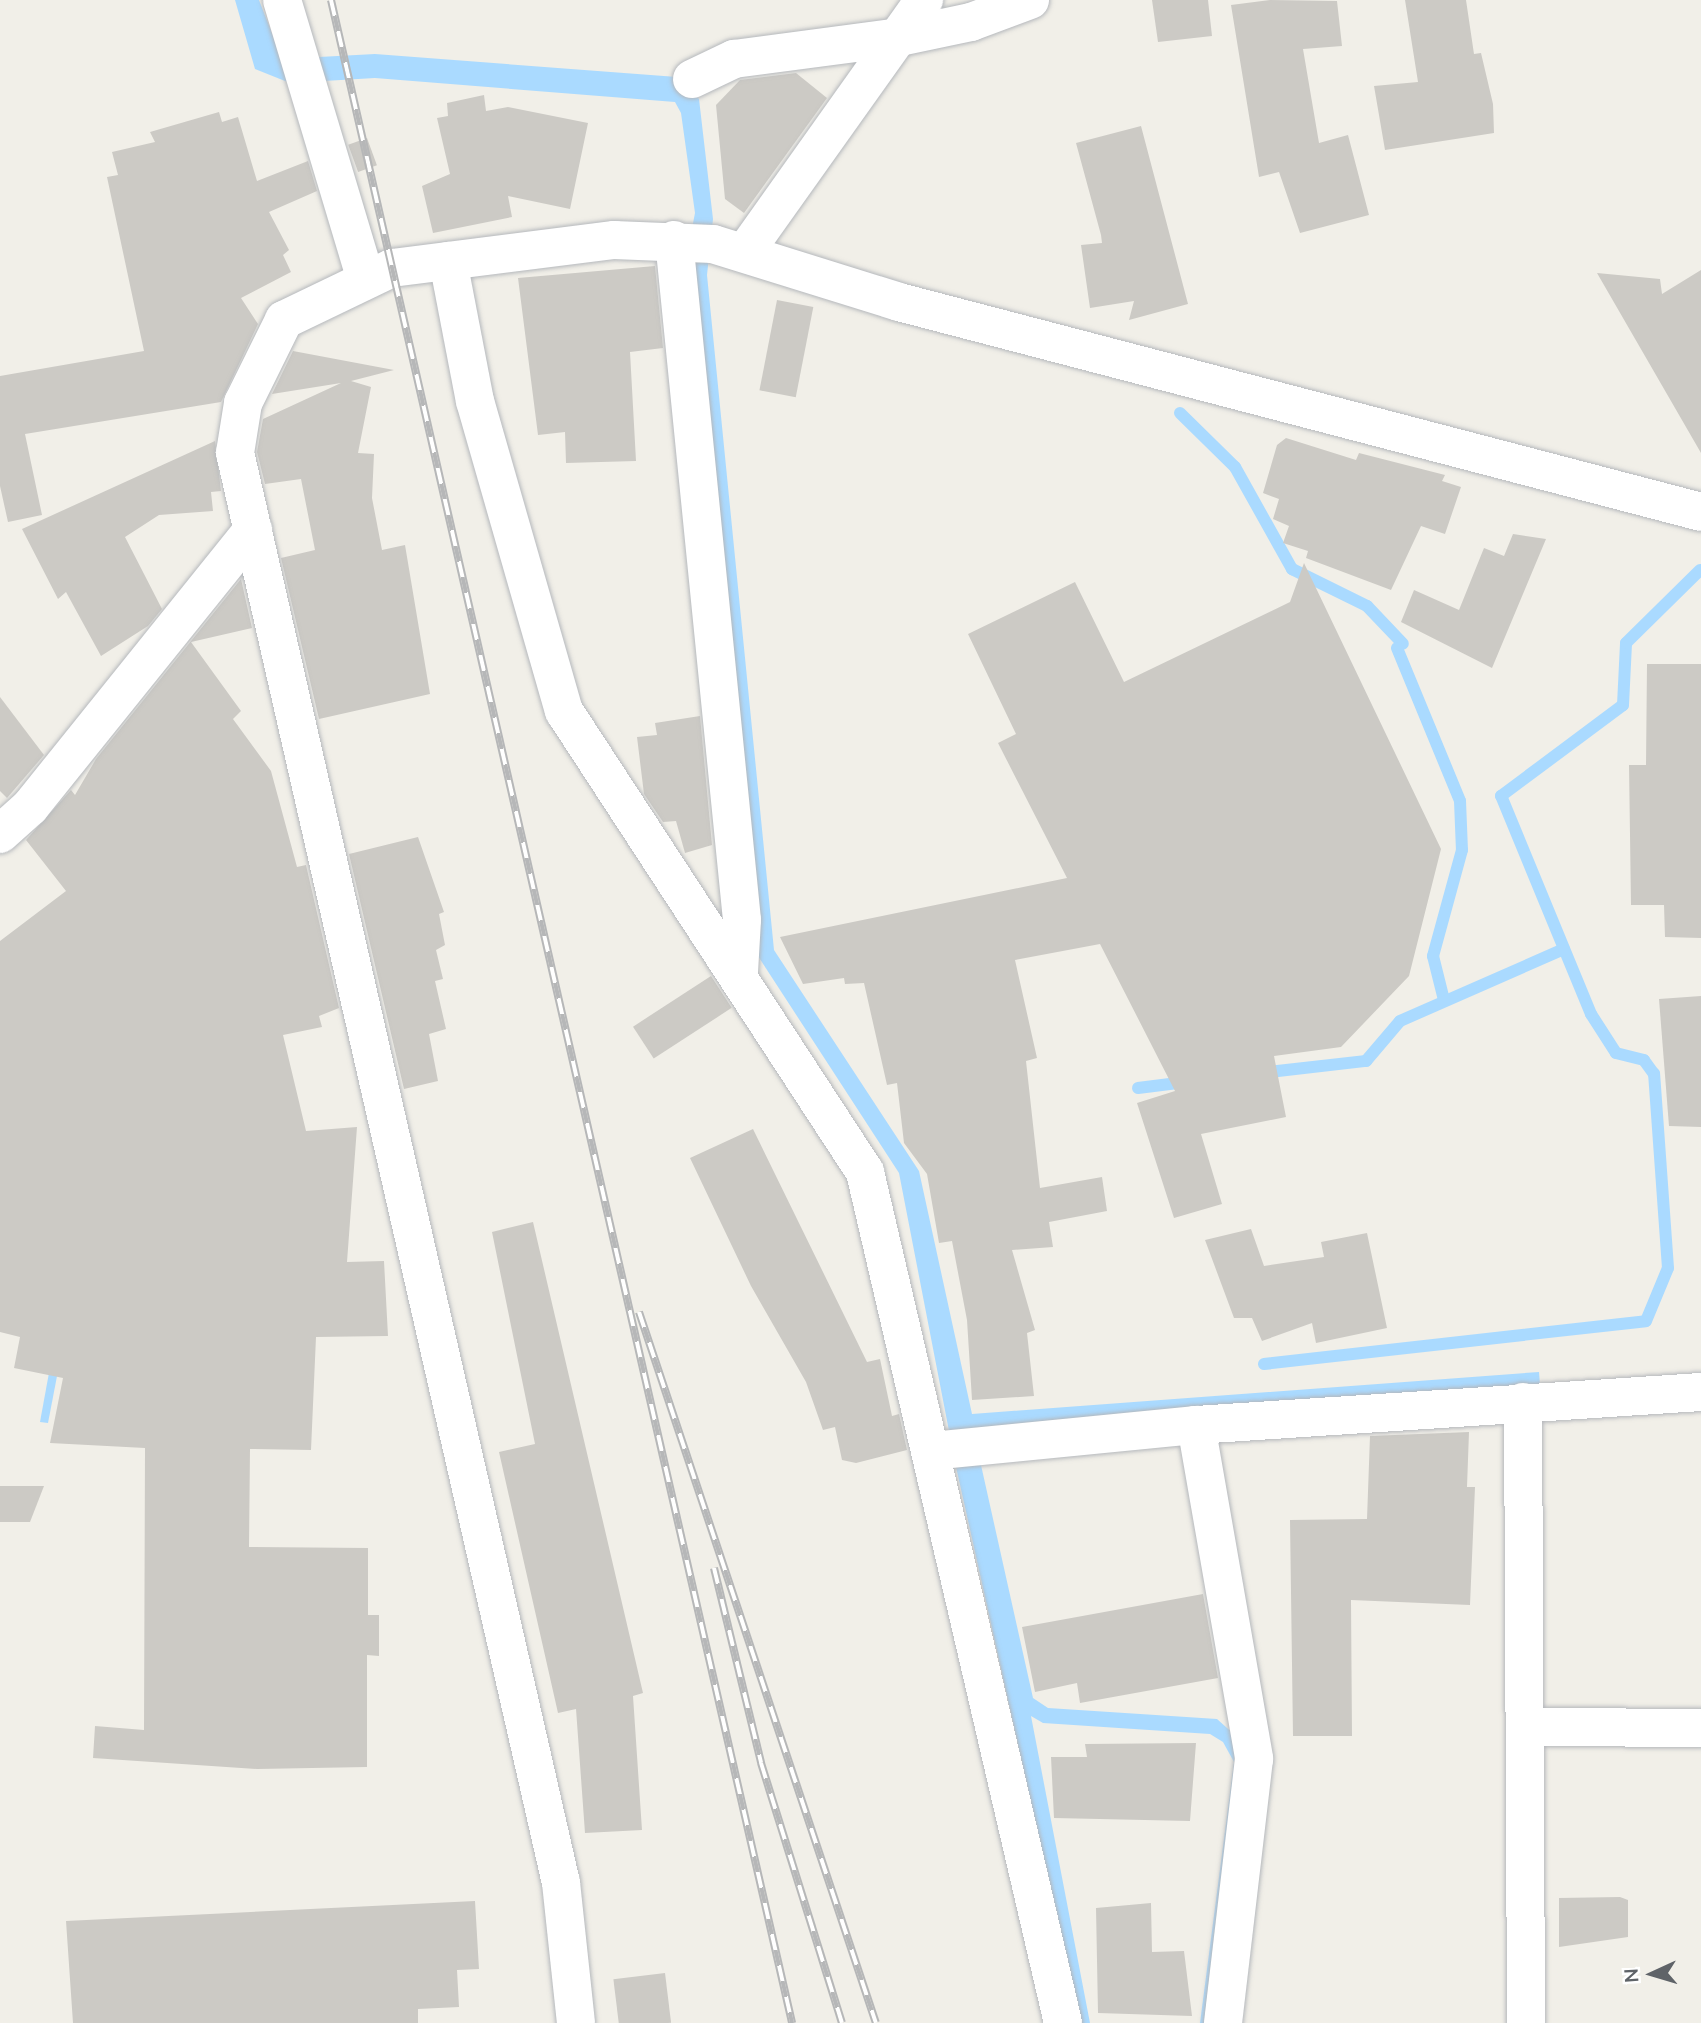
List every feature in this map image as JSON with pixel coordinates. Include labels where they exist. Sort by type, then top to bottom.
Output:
[{"type":"street","points":[[282,0],[366,280]]},
{"type":"street","points":[[745,252],[924,0]]},
{"type":"street","points":[[692,79],[734,60],[900,37],[971,22],[1030,0]]},
{"type":"street","points":[[576,2023],[561,1883],[235,453],[243,403],[284,320],[392,268],[614,240],[674,240],[745,252],[899,302],[1701,512]]},
{"type":"street","points":[[674,240],[742,920],[738,972]]},
{"type":"street","points":[[448,261],[475,401],[564,711],[738,972],[865,1171],[1063,2023]]},
{"type":"street","points":[[0,834],[30,807],[253,530]]},
{"type":"street","points":[[931,1451],[1196,1426],[1701,1392]]},
{"type":"street","points":[[1523,1402],[1528,1727],[1526,2023]]},
{"type":"street","points":[[1196,1426],[1254,1759],[1223,2023]]},
{"type":"street","points":[[1528,1727],[1701,1728]]},
{"type":"water","points":[[235,0],[259,0],[282,59],[375,54],[677,77],[699,99],[713,219],[707,275],[774,950],[919,1171],[972,1414],[1539,1372],[1540,1385],[981,1465],[1033,1698],[1048,1708],[1217,1719],[1236,1736],[1216,2023],[1200,2023],[1234,1762],[1223,1742],[1210,1734],[1043,1723],[1031,1716],[1090,2023],[1080,2023],[956,1467],[899,1173],[756,953],[684,269],[695,213],[681,113],[675,102],[375,78],[290,83],[255,69]]},
{"type":"water","points":[[68,1269],[77,1272],[48,1423],[40,1422]]},
{"type":"building","points":[[1152,0],[1208,0],[1212,36],[1158,42]]},
{"type":"building","points":[[1270,0],[1337,1],[1342,46],[1303,49],[1319,143],[1348,135],[1369,215],[1300,233],[1279,172],[1259,177],[1231,5]]},
{"type":"building","points":[[1405,0],[1466,0],[1474,54],[1481,53],[1493,104],[1494,133],[1385,150],[1374,86],[1418,82]]},
{"type":"building","points":[[796,73],[827,98],[744,213],[725,199],[716,105],[740,80]]},
{"type":"building","points":[[484,95],[486,111],[508,107],[588,123],[570,209],[508,196],[512,217],[433,233],[422,186],[450,174],[437,118],[448,116],[447,103]]},
{"type":"building","points":[[219,112],[222,122],[238,117],[257,181],[308,161],[317,191],[269,212],[289,250],[283,255],[291,272],[241,298],[258,324],[221,402],[25,434],[42,515],[8,522],[0,486],[0,376],[144,351],[107,177],[118,175],[112,152],[155,142],[150,132]]},
{"type":"building","points":[[1141,126],[1188,304],[1129,320],[1134,301],[1090,308],[1081,245],[1102,243],[1076,143]]},
{"type":"building","points":[[367,138],[377,165],[358,172],[348,145]]},
{"type":"building","points":[[655,266],[663,348],[630,352],[636,461],[566,463],[565,432],[538,435],[518,278]]},
{"type":"building","points":[[1701,270],[1701,453],[1597,273],[1660,279],[1662,294]]},
{"type":"building","points":[[777,300],[813,307],[796,397],[759,390]]},
{"type":"building","points":[[293,351],[394,370],[351,381],[371,387],[358,453],[374,454],[372,498],[382,550],[405,545],[430,694],[319,719],[281,558],[315,550],[301,479],[265,484],[257,452],[263,419],[341,383],[272,394]]},
{"type":"building","points":[[1286,438],[1356,460],[1359,453],[1445,475],[1442,481],[1461,487],[1445,534],[1421,526],[1391,590],[1306,558],[1308,551],[1283,543],[1289,526],[1273,519],[1279,499],[1263,493],[1277,445]]},
{"type":"building","points":[[215,441],[221,491],[211,492],[213,511],[159,515],[125,537],[162,609],[148,626],[101,656],[66,592],[58,599],[22,529]]},
{"type":"building","points":[[1513,534],[1546,539],[1492,668],[1401,622],[1414,590],[1459,610],[1484,548],[1504,556]]},
{"type":"building","points":[[1304,563],[1441,849],[1409,976],[1341,1047],[1274,1056],[1286,1117],[1201,1134],[1222,1204],[1174,1218],[1137,1103],[1175,1091],[1100,944],[1015,960],[1037,1058],[1026,1061],[1040,1188],[1102,1177],[1107,1211],[1049,1222],[1053,1247],[1012,1250],[1035,1330],[1027,1333],[1034,1396],[972,1400],[967,1320],[952,1241],[939,1243],[927,1174],[904,1143],[897,1083],[887,1085],[864,983],[845,984],[844,978],[803,984],[780,937],[1067,878],[998,743],[1016,734],[968,634],[1075,582],[1124,682],[1290,602]]},
{"type":"building","points":[[241,579],[252,628],[191,642],[241,711],[233,719],[271,771],[297,867],[306,865],[339,1008],[319,1016],[322,1027],[283,1035],[306,1131],[357,1127],[347,1262],[384,1261],[388,1336],[316,1337],[311,1450],[250,1449],[249,1547],[368,1548],[368,1615],[379,1615],[379,1656],[367,1655],[367,1767],[257,1769],[93,1758],[95,1726],[144,1730],[145,1448],[50,1443],[63,1378],[14,1368],[20,1337],[0,1332],[0,941],[66,891],[26,840],[71,790],[75,795],[96,759]]},
{"type":"building","points":[[1647,664],[1701,664],[1701,938],[1665,937],[1664,905],[1631,905],[1629,765],[1646,765]]},
{"type":"building","points":[[0,697],[44,755],[7,798],[0,791]]},
{"type":"building","points":[[700,716],[712,845],[685,853],[676,821],[663,822],[644,794],[637,737],[657,735],[655,723]]},
{"type":"building","points":[[418,837],[444,912],[439,914],[445,945],[436,950],[443,979],[435,981],[446,1029],[429,1034],[438,1081],[404,1089],[349,854]]},
{"type":"building","points":[[711,976],[732,1008],[654,1059],[633,1027]]},
{"type":"building","points":[[1701,996],[1701,1127],[1669,1126],[1659,999]]},
{"type":"building","points":[[753,1129],[867,1362],[880,1359],[892,1416],[899,1414],[907,1450],[856,1463],[842,1460],[835,1427],[823,1430],[806,1382],[751,1286],[690,1158]]},
{"type":"building","points":[[533,1222],[643,1693],[633,1696],[642,1830],[585,1833],[576,1709],[558,1713],[499,1452],[535,1444],[492,1232]]},
{"type":"building","points":[[1251,1229],[1264,1266],[1324,1257],[1321,1242],[1367,1233],[1387,1328],[1316,1343],[1312,1323],[1262,1341],[1252,1318],[1234,1318],[1205,1240]]},
{"type":"building","points":[[1469,1432],[1467,1487],[1475,1487],[1470,1605],[1351,1600],[1352,1736],[1293,1736],[1290,1520],[1367,1519],[1370,1436]]},
{"type":"building","points":[[0,1486],[44,1486],[30,1522],[0,1522]]},
{"type":"building","points":[[1203,1594],[1218,1678],[1080,1703],[1077,1683],[1035,1692],[1022,1627]]},
{"type":"building","points":[[1196,1743],[1190,1821],[1054,1818],[1051,1757],[1087,1757],[1085,1744]]},
{"type":"building","points":[[1620,1897],[1628,1900],[1628,1937],[1559,1947],[1559,1898]]},
{"type":"building","points":[[475,1901],[479,1969],[457,1970],[459,2007],[418,2009],[418,2023],[73,2023],[66,1921]]},
{"type":"building","points":[[1151,1903],[1152,1952],[1184,1951],[1192,2016],[1098,2013],[1096,1908]]},
{"type":"building","points":[[665,1973],[671,2023],[619,2023],[613,1979]]},
{"type":"waterway","points":[[1180,413],[1235,467],[1292,569],[1367,606],[1403,644]]},
{"type":"waterway","points":[[1264,1364],[1646,1321],[1668,1268],[1654,1074],[1644,1060],[1616,1053],[1591,1014],[1501,796],[1623,705],[1626,643],[1700,570]]},
{"type":"waterway","points":[[1397,648],[1460,801],[1462,850],[1433,956],[1444,1000]]},
{"type":"waterway","points":[[1260,1073],[1366,1061],[1400,1021],[1564,949]]},
{"type":"waterway","points":[[1138,1088],[1186,1082]]},
{"type":"railway","points":[[331,0],[792,2023]]},
{"type":"railway","points":[[639,1312],[876,2023]]},
{"type":"railway","points":[[714,1568],[761,1763],[842,2023]]}]
